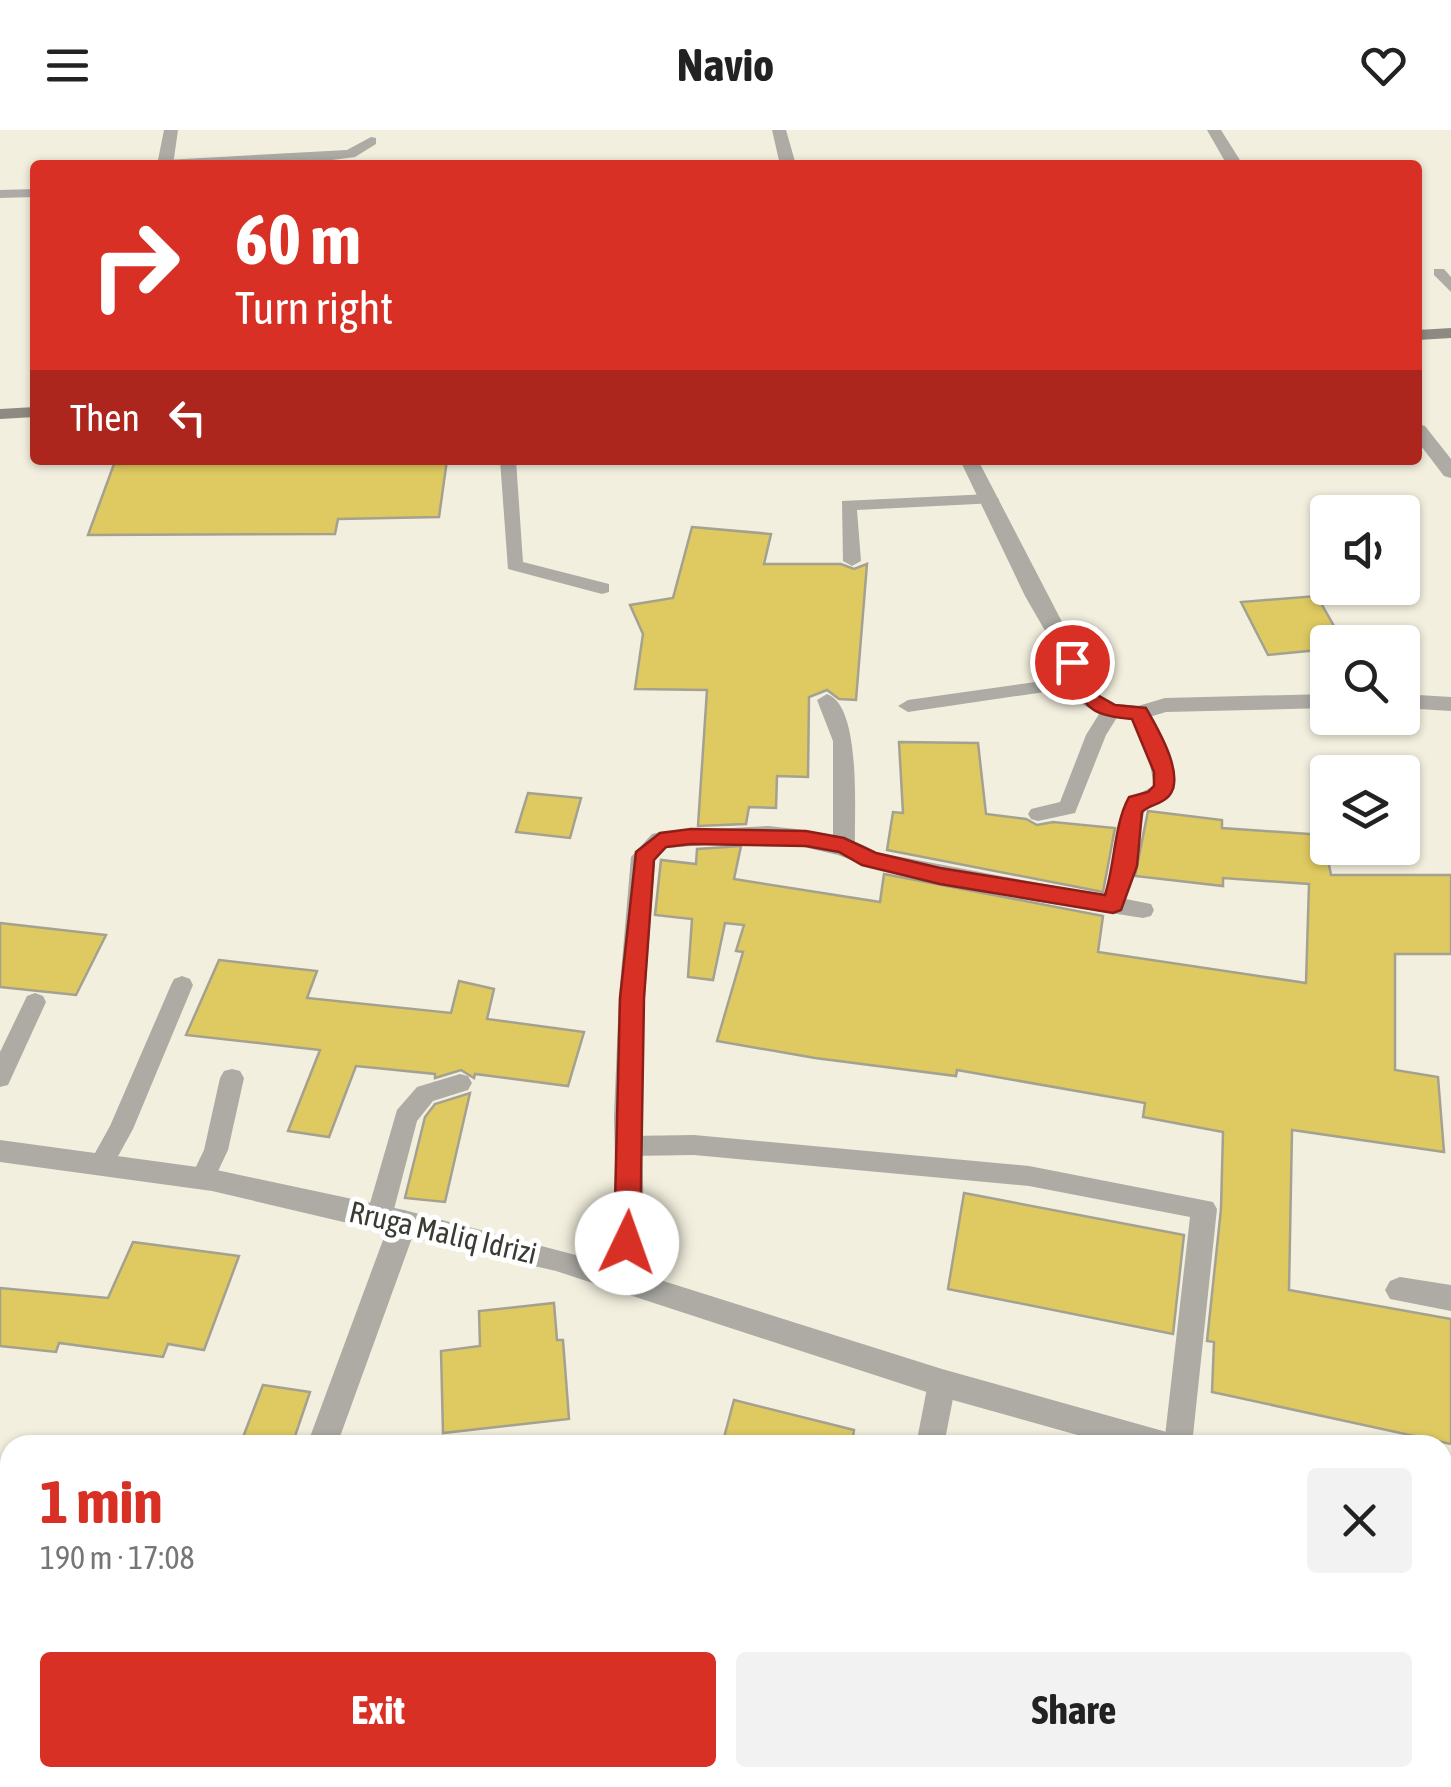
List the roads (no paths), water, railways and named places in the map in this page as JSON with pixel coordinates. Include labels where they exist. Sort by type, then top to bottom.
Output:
[{"type":"street","points":[[166,160],[171,130]]},
{"type":"street","points":[[779,130],[787,160]]},
{"type":"street","points":[[1214,130],[1233,160]]},
{"type":"street","points":[[1422,335],[1451,334]]},
{"type":"street","points":[[0,414],[30,412]]},
{"type":"street","points":[[1422,435],[1451,472]]},
{"type":"street","points":[[972,465],[1035,596],[1085,680],[1090,699],[1111,711],[1139,713],[1165,705],[1193,703],[1310,702]]},
{"type":"street","points":[[1420,703],[1451,704]]},
{"type":"street","points":[[623,1280],[630,1205],[632,998],[643,857],[660,840],[758,836],[844,846],[870,859]]},
{"type":"street","name":"Rruga Maliq Idrizi","points":[[0,1151],[102,1162],[202,1179],[556,1259],[942,1383],[1127,1435]]},
{"type":"street","points":[[325,1435],[392,1220]]},
{"type":"street","points":[[1400,1290],[1451,1298]]},
{"type":"lane","points":[[248,160],[350,154],[371,141]]},
{"type":"lane","points":[[0,194],[30,193]]},
{"type":"lane","points":[[1439,272],[1451,287]]},
{"type":"lane","points":[[508,465],[514,565],[602,588]]},
{"type":"lane","points":[[852,561],[848,504],[990,498]]},
{"type":"lane","points":[[908,706],[1085,680]]},
{"type":"lane","points":[[827,700],[842,741],[844,846]]},
{"type":"lane","points":[[1038,814],[1068,808],[1096,735],[1111,711]]},
{"type":"lane","points":[[1113,905],[1126,866],[1136,802],[1156,797],[1164,788],[1157,748],[1139,713]]},
{"type":"lane","points":[[870,859],[940,876],[1144,910]]},
{"type":"lane","points":[[102,1162],[121,1128],[182,985]]},
{"type":"lane","points":[[0,1078],[36,1002]]},
{"type":"lane","points":[[202,1179],[216,1150],[232,1078]]},
{"type":"lane","points":[[392,1220],[406,1116],[425,1094],[460,1083]]},
{"type":"lane","points":[[629,1146],[694,1145],[1028,1176],[1204,1210],[1179,1435]]},
{"type":"lane","points":[[932,1435],[942,1383]]}]
